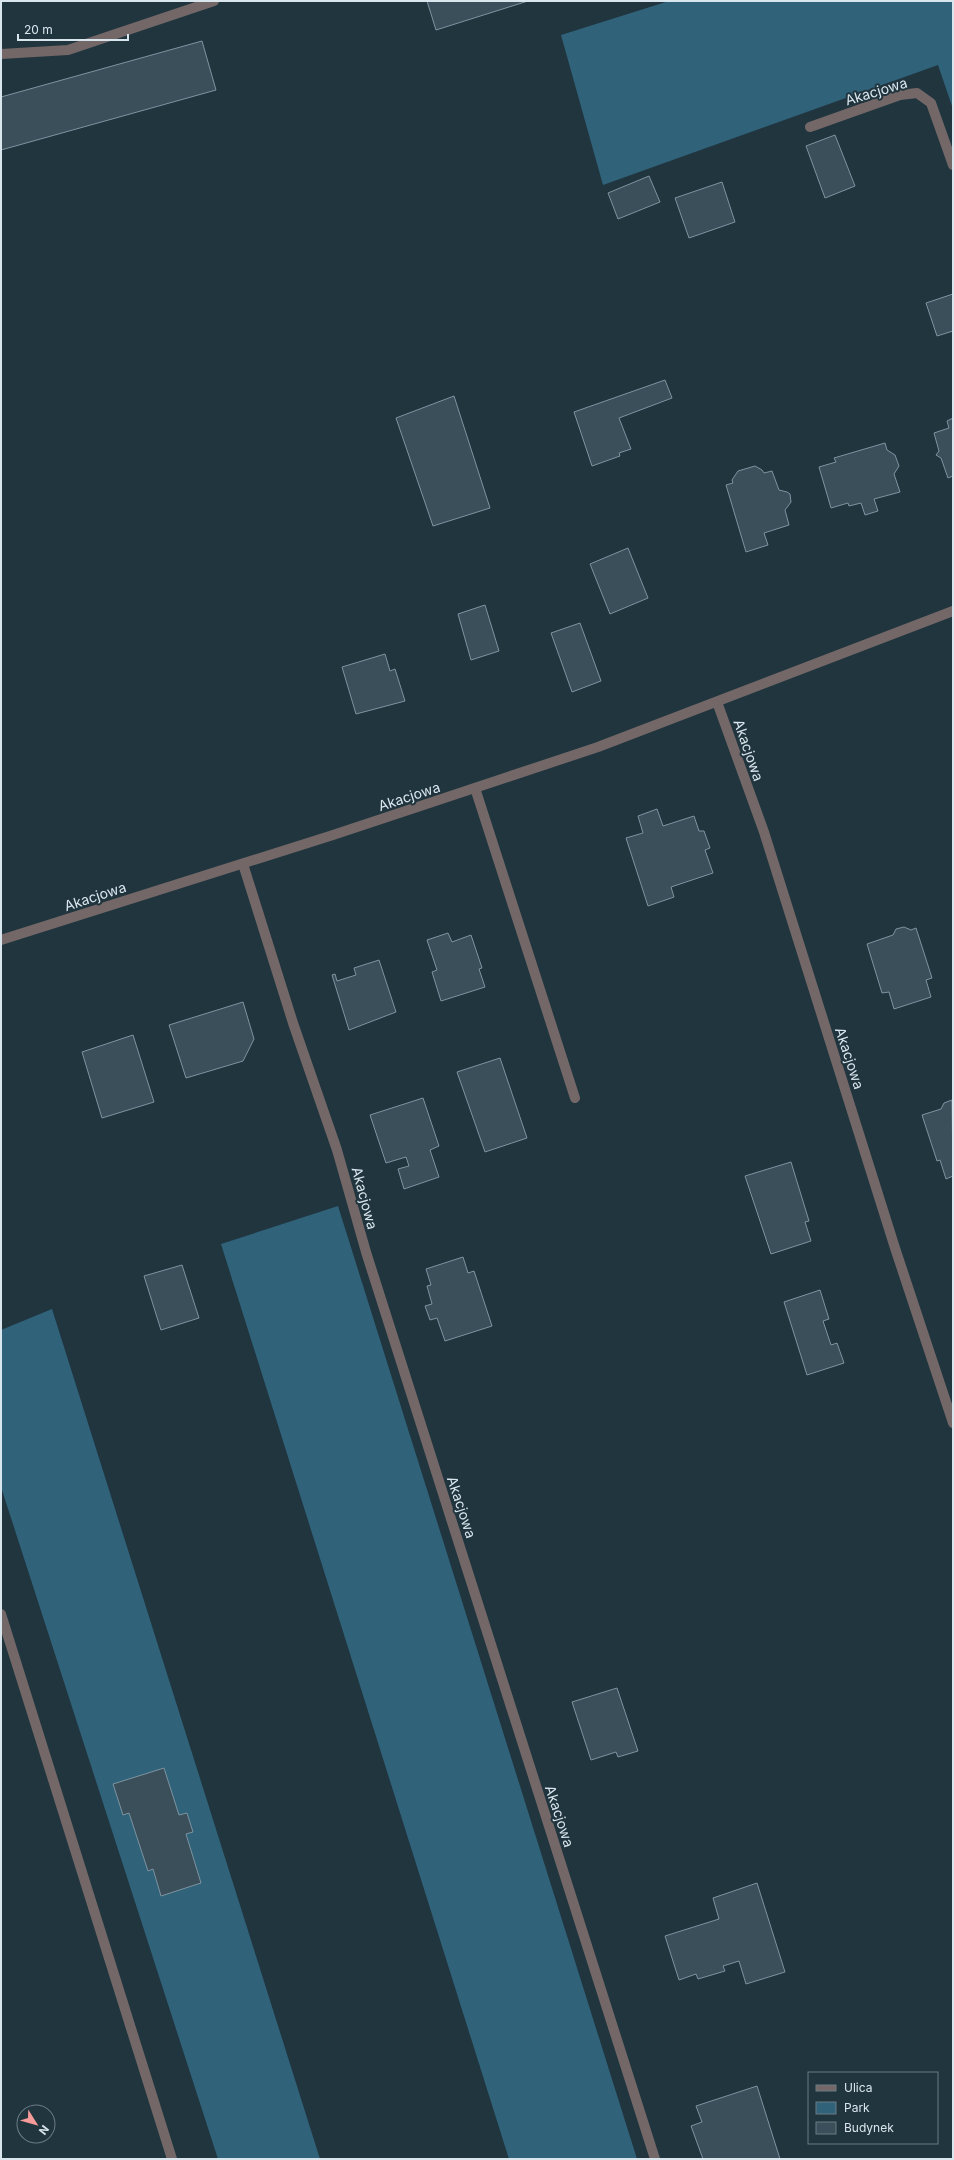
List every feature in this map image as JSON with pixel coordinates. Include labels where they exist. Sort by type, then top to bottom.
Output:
[{"type":"street","points":[[1,54],[68,50],[211,2]]},
{"type":"street","name":"Akacjowa","points":[[810,127],[900,95],[917,93],[931,103],[953,165]]},
{"type":"street","name":"Akacjowa","points":[[1,940],[243,864],[598,747],[953,612]]},
{"type":"street","name":"Akacjowa","points":[[717,702],[764,832],[895,1248],[953,1423]]},
{"type":"street","points":[[475,788],[575,1098]]},
{"type":"street","name":"Akacjowa","points":[[243,864],[293,1023],[337,1150],[366,1252],[654,2159]]},
{"type":"street","points":[[1,1614],[172,2159]]},
{"type":"green space","points":[[669,1],[953,1],[953,109],[938,65],[603,185],[561,35]]},
{"type":"green space","points":[[338,1206],[637,2159],[509,2159],[221,1244]]},
{"type":"green space","points":[[52,1309],[320,2159],[218,2159],[1,1487],[1,1330]]},
{"type":"building","points":[[427,1],[528,1],[436,30]]},
{"type":"building","points":[[202,41],[216,90],[1,150],[1,97]]},
{"type":"building","points":[[835,135],[855,186],[825,198],[806,146]]},
{"type":"building","points":[[649,176],[660,202],[618,219],[608,193]]},
{"type":"building","points":[[722,182],[735,222],[689,238],[675,198]]},
{"type":"building","points":[[953,294],[953,331],[937,336],[926,303]]},
{"type":"building","points":[[665,380],[672,398],[619,418],[631,449],[619,453],[620,456],[592,466],[574,412]]},
{"type":"building","points":[[454,396],[490,508],[433,526],[396,418]]},
{"type":"building","points":[[953,418],[953,476],[948,478],[941,458],[936,455],[939,451],[934,433],[949,428],[947,421]]},
{"type":"building","points":[[885,443],[887,450],[895,455],[899,466],[894,474],[900,492],[874,499],[878,511],[865,515],[861,503],[849,506],[848,503],[831,508],[819,467],[836,462],[834,458]]},
{"type":"building","points":[[755,466],[764,473],[772,471],[779,490],[790,494],[791,502],[785,510],[789,525],[764,533],[768,545],[746,552],[726,485],[733,483],[732,480],[738,471]]},
{"type":"building","points":[[628,548],[648,598],[610,614],[590,564]]},
{"type":"building","points":[[485,605],[499,651],[471,660],[458,614]]},
{"type":"building","points":[[580,623],[601,681],[572,692],[551,633]]},
{"type":"building","points":[[385,654],[390,671],[395,669],[405,701],[356,714],[342,667]]},
{"type":"building","points":[[657,809],[663,826],[694,816],[699,831],[704,831],[710,848],[705,850],[713,873],[671,887],[674,897],[648,906],[626,838],[643,833],[638,816]]},
{"type":"building","points":[[904,927],[911,930],[916,928],[932,978],[926,980],[931,997],[894,1009],[889,992],[882,993],[867,944],[893,935],[896,929]]},
{"type":"building","points":[[448,933],[452,942],[471,935],[482,968],[479,969],[485,987],[441,1001],[432,972],[437,970],[427,940]]},
{"type":"building","points":[[379,960],[396,1012],[349,1030],[332,975],[335,974],[337,981],[356,975],[354,968]]},
{"type":"building","points":[[243,1002],[254,1039],[243,1061],[186,1078],[169,1025]]},
{"type":"building","points":[[133,1035],[154,1102],[102,1118],[82,1052]]},
{"type":"building","points":[[500,1058],[527,1138],[485,1152],[457,1072]]},
{"type":"building","points":[[423,1098],[439,1146],[430,1150],[439,1177],[404,1189],[398,1169],[409,1166],[406,1157],[386,1163],[370,1115]]},
{"type":"building","points":[[952,1100],[953,1176],[946,1179],[940,1160],[937,1161],[922,1115],[941,1109],[944,1103]]},
{"type":"building","points":[[791,1162],[809,1221],[805,1222],[811,1241],[771,1254],[745,1176]]},
{"type":"building","points":[[463,1257],[468,1273],[474,1271],[492,1326],[445,1341],[437,1318],[430,1320],[425,1306],[432,1304],[427,1286],[431,1285],[426,1269]]},
{"type":"building","points":[[182,1265],[199,1318],[161,1330],[144,1276]]},
{"type":"building","points":[[820,1290],[829,1319],[823,1321],[831,1345],[837,1343],[844,1363],[807,1375],[784,1302]]},
{"type":"building","points":[[617,1688],[638,1751],[618,1757],[616,1752],[591,1760],[572,1702]]},
{"type":"building","points":[[164,1768],[179,1815],[187,1813],[193,1832],[186,1834],[201,1883],[161,1896],[153,1869],[148,1871],[129,1813],[123,1815],[113,1784]]},
{"type":"building","points":[[757,1883],[785,1972],[746,1984],[739,1961],[723,1966],[725,1971],[698,1979],[696,1974],[679,1980],[665,1936],[719,1919],[713,1898]]},
{"type":"building","points":[[757,2086],[780,2159],[703,2159],[691,2126],[702,2122],[696,2106]]}]
